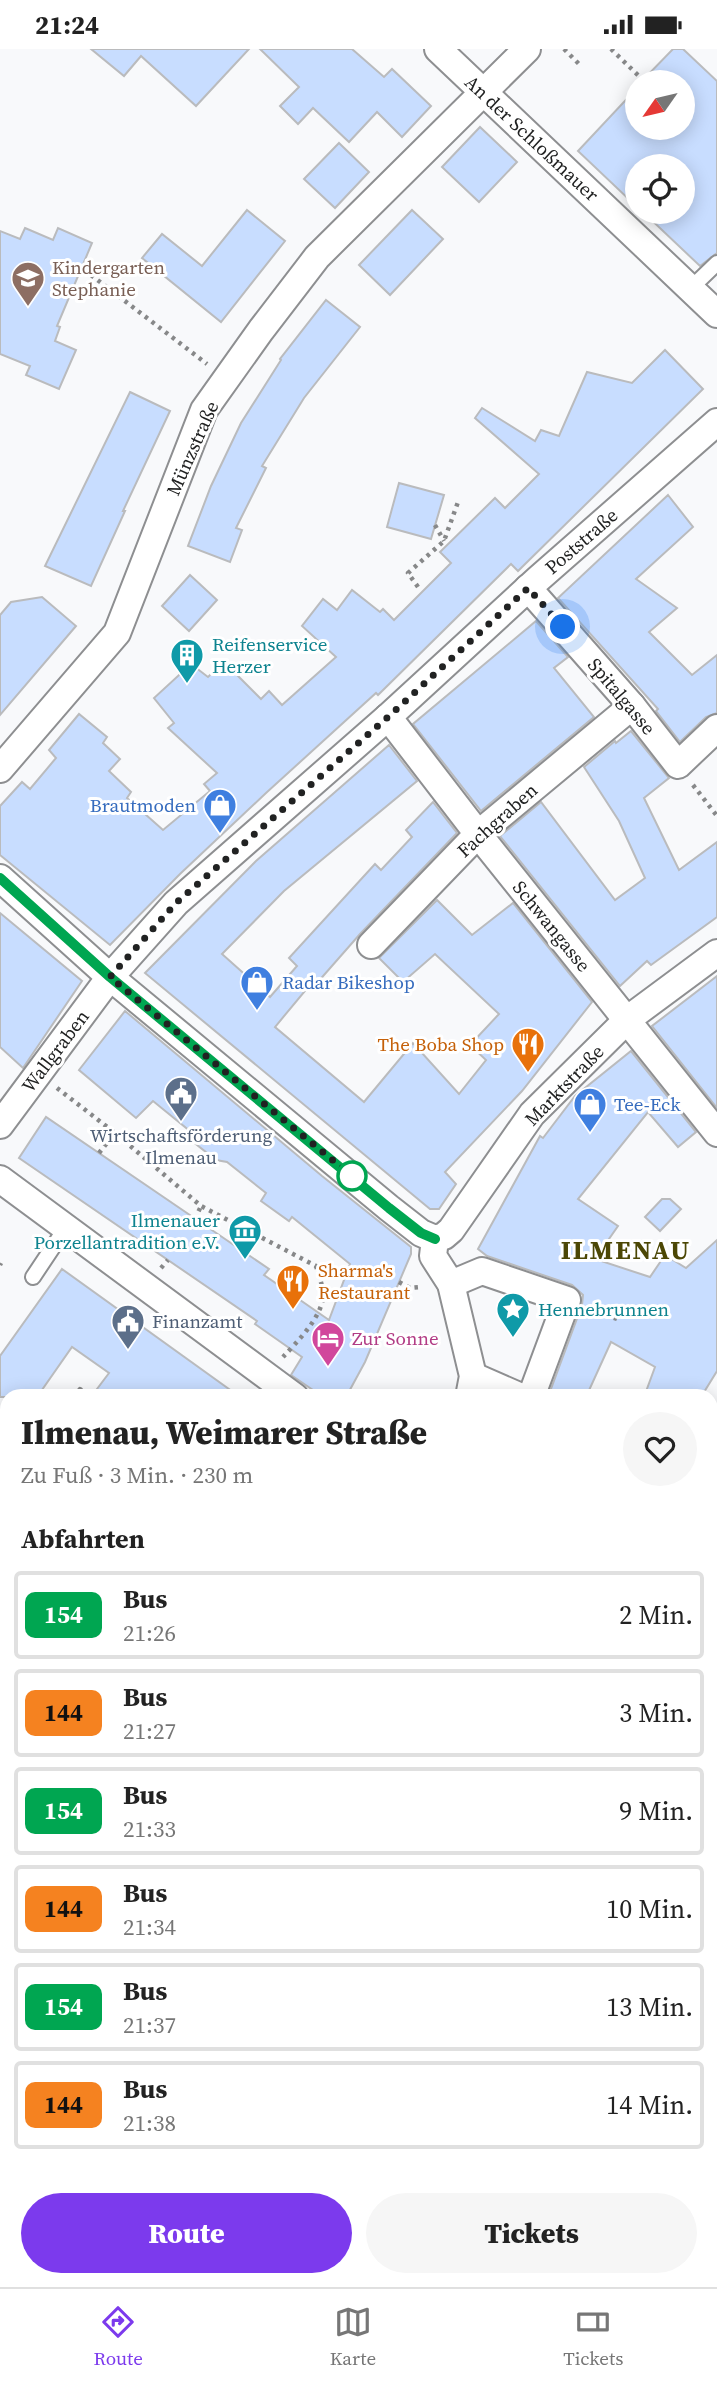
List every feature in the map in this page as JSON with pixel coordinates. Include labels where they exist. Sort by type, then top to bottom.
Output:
[{"type":"street","name":"An der Schloßmauer","points":[[438,49],[717,314]]},
{"type":"street","name":"Münzstraße","points":[[0,769],[117,633],[204,410],[226,379],[317,257],[527,49]]},
{"type":"street","name":"Poststraße","points":[[110,977],[176,903],[717,422]]},
{"type":"street","name":"Spitalgasse","points":[[528,588],[632,706],[678,765]]},
{"type":"street","name":"Fachgraben","points":[[371,944],[478,834],[632,706]]},
{"type":"street","name":"Schwangasse","points":[[388,717],[717,1133]]},
{"type":"street","points":[[678,765],[717,728]]},
{"type":"street","points":[[0,878],[110,977],[389,1208],[421,1233],[435,1239],[433,1256],[451,1284],[471,1386]]},
{"type":"street","name":"Marktstraße","points":[[435,1239],[451,1230],[532,1114],[628,1019],[717,953]]},
{"type":"street","name":"Wallgraben","points":[[0,1125],[110,977]]},
{"type":"street","points":[[0,1179],[284,1389]]},
{"type":"street","points":[[451,1284],[482,1271],[567,1300],[534,1389]]},
{"type":"lane","points":[[690,289],[717,263]]},
{"type":"lane","points":[[33,1277],[65,1229]]},
{"type":"path","points":[[564,49],[582,67]]},
{"type":"path","points":[[611,49],[633,70]]},
{"type":"path","points":[[91,275],[226,379]]},
{"type":"path","points":[[418,587],[408,573],[444,541],[458,502]]},
{"type":"path","points":[[435,525],[444,541]]},
{"type":"path","points":[[678,765],[717,816]]},
{"type":"path","points":[[37,1074],[116,1133],[201,1206],[316,1266],[363,1271]]},
{"type":"path","points":[[99,1153],[116,1133]]},
{"type":"path","points":[[195,1219],[201,1206]]},
{"type":"path","points":[[276,1365],[307,1331],[320,1305],[323,1297],[316,1266]]},
{"type":"path","points":[[399,1282],[410,1288]]},
{"type":"building","points":[[91,49],[249,49],[196,106],[141,56],[124,76]]},
{"type":"building","points":[[260,49],[352,49],[384,77],[392,69],[431,106],[402,137],[377,112],[349,142],[313,108],[298,124],[280,106],[299,87]]},
{"type":"building","points":[[673,49],[683,49],[717,81],[717,253],[700,266],[656,224],[695,224],[695,154],[625,154],[625,196],[578,151],[625,101],[625,140],[695,140],[695,70],[653,70]]},
{"type":"building","points":[[480,127],[517,162],[479,202],[442,167]]},
{"type":"building","points":[[339,143],[369,172],[335,208],[304,179]]},
{"type":"building","points":[[247,210],[285,241],[221,322],[142,258],[162,234],[202,266]]},
{"type":"building","points":[[412,210],[443,239],[390,295],[359,265]]},
{"type":"building","name":"Kindergarten Stephanie","points":[[25,228],[53,240],[58,228],[92,243],[57,326],[60,327],[55,341],[76,350],[59,389],[26,375],[30,366],[0,354],[0,231],[20,239]]},
{"type":"building","points":[[326,300],[360,327],[304,398],[262,466],[266,468],[236,528],[242,530],[230,562],[188,546],[211,486],[241,423],[280,359]]},
{"type":"building","points":[[665,350],[703,389],[518,571],[511,564],[378,695],[376,693],[266,793],[110,945],[0,855],[0,806],[22,782],[30,789],[56,758],[49,750],[79,714],[107,737],[103,743],[120,759],[109,771],[131,792],[127,798],[163,830],[210,791],[204,784],[217,773],[168,728],[174,723],[154,698],[191,664],[208,677],[224,662],[261,699],[269,691],[282,705],[336,657],[302,626],[323,599],[337,610],[352,590],[380,612],[383,609],[394,620],[451,563],[440,552],[495,498],[505,508],[539,474],[475,418],[482,408],[535,441],[541,430],[559,436],[587,372],[632,383]]},
{"type":"building","points":[[130,392],[170,411],[91,586],[45,566]]},
{"type":"building","points":[[399,483],[444,495],[431,539],[387,527]]},
{"type":"building","points":[[668,495],[693,527],[636,579],[677,608],[649,632],[692,675],[717,655],[717,713],[706,717],[680,742],[656,711],[658,709],[558,598]]},
{"type":"building","points":[[190,575],[217,600],[189,631],[162,606]]},
{"type":"building","points":[[42,597],[76,626],[0,715],[0,615],[11,602]]},
{"type":"building","points":[[536,621],[568,657],[554,668],[594,717],[481,811],[413,724]]},
{"type":"building","points":[[631,731],[669,778],[644,798],[679,870],[717,842],[717,917],[651,965],[647,961],[620,986],[500,836],[541,802],[615,900],[645,878],[619,821],[584,767]]},
{"type":"building","points":[[389,745],[417,781],[284,891],[222,954],[270,997],[297,966],[289,958],[375,864],[381,870],[412,837],[406,830],[433,802],[457,833],[317,983],[314,980],[275,1027],[364,1102],[413,1043],[459,1094],[486,1060],[470,1045],[499,1014],[435,954],[403,982],[379,958],[437,900],[472,935],[513,903],[592,1002],[522,1091],[445,1172],[456,1184],[439,1209],[430,1209],[145,973],[256,861]]},
{"type":"building","points":[[0,913],[82,981],[23,1068],[0,1047]]},
{"type":"building","points":[[717,976],[717,1108],[652,1026]]},
{"type":"building","points":[[125,1011],[411,1247],[411,1254],[365,1362],[350,1389],[312,1389],[291,1375],[302,1357],[255,1324],[257,1321],[19,1158],[46,1117],[269,1269],[264,1275],[329,1320],[350,1264],[292,1217],[289,1221],[261,1201],[266,1193],[227,1162],[216,1160],[187,1137],[191,1132],[153,1101],[136,1118],[79,1070]]},
{"type":"building","points":[[631,1051],[696,1132],[678,1147],[648,1112],[578,1199],[618,1226],[595,1259],[650,1277],[665,1255],[686,1268],[717,1240],[717,1371],[706,1389],[647,1389],[655,1367],[611,1342],[590,1389],[551,1389],[582,1305],[583,1295],[572,1285],[487,1256],[478,1249],[540,1136],[543,1138],[575,1096]]},
{"type":"building","points":[[662,1199],[670,1199],[681,1209],[660,1231],[645,1217]]},
{"type":"building","name":"Finanzamt","points":[[62,1269],[229,1389],[97,1389],[109,1373],[72,1347],[43,1389],[0,1389],[0,1356]]},
{"type":"bus line","name":"154","points":[[0,878],[110,977],[389,1208],[421,1233],[435,1239]]},
{"type":"place","name":"Kindergarten Stephanie","points":[[28,308]]},
{"type":"place","name":"Reifenservice Herzer","points":[[187,685]]},
{"type":"place","name":"Brautmoden","points":[[220,835]]},
{"type":"place","name":"Radar Bikeshop","points":[[257,1012]]},
{"type":"place","name":"The Boba Shop","points":[[528,1074]]},
{"type":"place","name":"Wirtschaftsförderung Ilmenau","points":[[181,1123]]},
{"type":"place","name":"Tee-Eck","points":[[590,1134]]},
{"type":"place","name":"Ilmenauer Porzellantradition e.V.","points":[[245,1261]]},
{"type":"place","name":"Sharma's Restaurant","points":[[293,1311]]},
{"type":"place","name":"Hennebrunnen","points":[[513,1339]]},
{"type":"place","name":"Finanzamt","points":[[128,1351]]},
{"type":"place","name":"Zur Sonne","points":[[328,1368]]},
{"type":"district","name":"ILMENAU","points":[[626,1250]]},
{"type":"route","points":[[352,1176],[110,977],[176,903],[388,717],[528,588],[563,627]]}]
